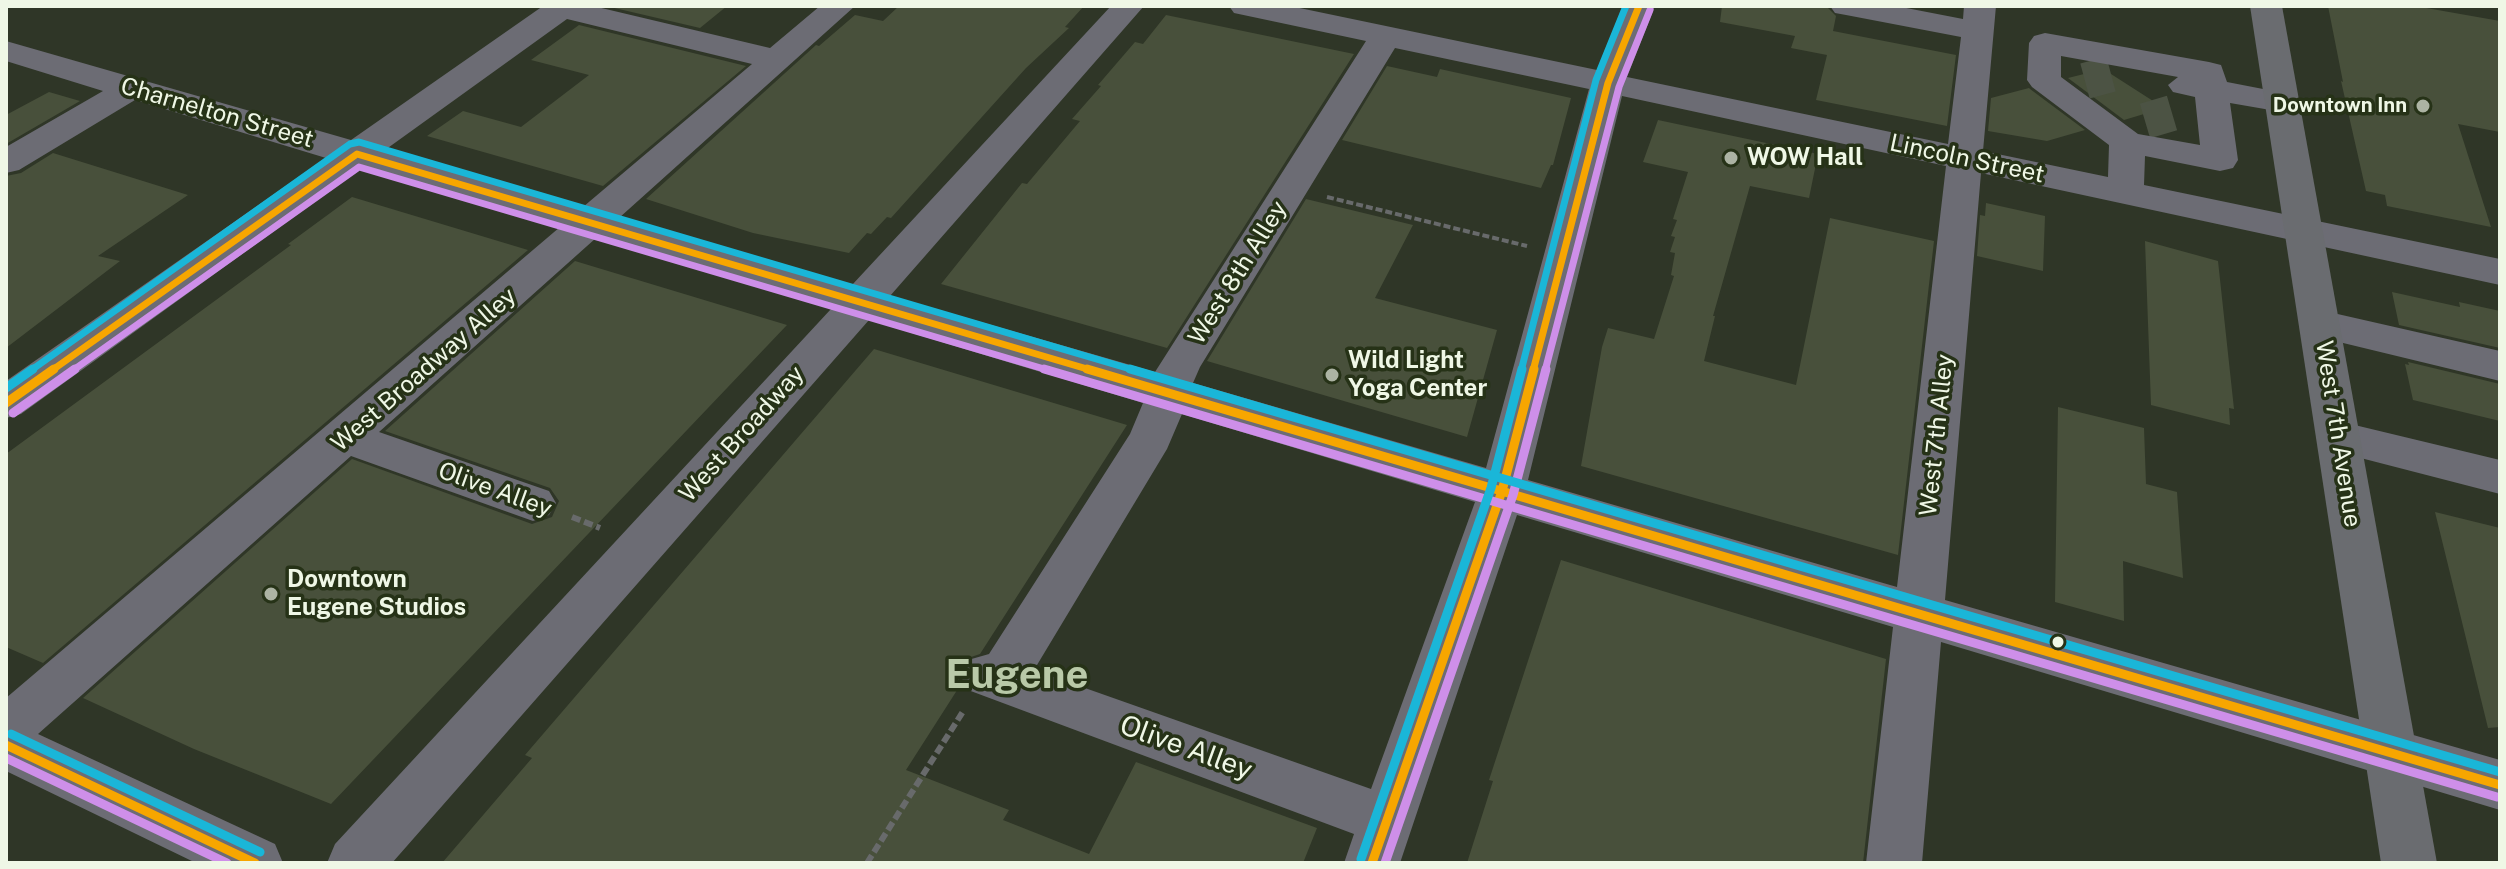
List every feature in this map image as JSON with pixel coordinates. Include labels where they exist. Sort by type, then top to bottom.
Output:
[{"type":"main road","name":"West 7th Avenue","points":[[2266,6],[2409,863]]},
{"type":"street","name":"West Broadway Alley","points":[[6,730],[592,224],[839,6]]},
{"type":"street","name":"West Broadway","points":[[355,863],[1128,6]]},
{"type":"street","name":"Lincoln Street","points":[[1245,6],[2500,272]]},
{"type":"street","points":[[1379,842],[1502,491],[1608,83],[1639,6]]},
{"type":"street","points":[[1846,6],[1979,18]]},
{"type":"street","points":[[6,403],[563,7],[777,60]]},
{"type":"street","name":"West 7th Alley","points":[[1894,863],[1979,18]]},
{"type":"street","name":"West 8th Alley","points":[[993,678],[1145,448],[1179,366],[1386,36]]},
{"type":"street","name":"Charnelton Street","points":[[6,51],[2500,785]]},
{"type":"street","points":[[6,162],[132,88]]},
{"type":"street","points":[[2126,193],[2137,101],[2282,102]]},
{"type":"street","points":[[2320,324],[2500,366]]},
{"type":"street","name":"Olive Alley","points":[[346,437],[533,503]]},
{"type":"street","points":[[2338,437],[2500,477]]},
{"type":"street","name":"Olive Alley","points":[[993,678],[1379,842]]},
{"type":"street","points":[[6,745],[255,863]]},
{"type":"path","points":[[1291,188],[1534,248]]},
{"type":"path","name":"Olive Alley","points":[[533,503],[644,543]]},
{"type":"path","points":[[867,863],[993,678]]},
{"type":"building","points":[[606,6],[727,6],[700,28]]},
{"type":"building","points":[[899,6],[1084,6],[1065,27],[1069,28],[1026,68],[891,218],[887,217],[871,234],[867,233],[849,253],[753,233],[646,199],[816,45],[819,46],[855,15],[883,21]]},
{"type":"building","points":[[1722,6],[1828,8],[1836,16],[1833,31],[1956,55],[1947,126],[1816,100],[1827,55],[1791,48],[1795,36],[1720,22]]},
{"type":"building","points":[[2328,6],[2415,6],[2500,21],[2500,132],[2458,124],[2491,227],[2387,206],[2385,195],[2366,191]]},
{"type":"building","points":[[1166,15],[1354,54],[1167,348],[941,284],[1022,183],[1027,184],[1080,121],[1072,119],[1101,86],[1098,85],[1135,42],[1143,44]]},
{"type":"building","points":[[579,25],[746,66],[603,186],[427,136],[463,111],[521,127],[589,75],[531,60]]},
{"type":"building","points":[[1387,66],[1437,77],[1440,69],[1571,98],[1553,165],[1541,188],[1342,140]]},
{"type":"building","points":[[2104,69],[2164,108],[2124,120],[2068,78]]},
{"type":"building","points":[[2029,88],[2085,130],[2047,141],[1988,131],[1991,98]]},
{"type":"building","points":[[49,92],[80,101],[6,144],[6,115]]},
{"type":"building","points":[[1658,120],[1818,154],[1809,198],[1750,186],[1713,316],[1704,361],[1796,385],[1830,218],[1934,241],[1898,555],[1581,466],[1608,328],[1654,339],[1674,276],[1671,275],[1675,253],[1670,252],[1675,237],[1671,236],[1677,220],[1673,219],[1688,172],[1643,162]]},
{"type":"building","points":[[53,153],[188,195],[98,256],[120,261],[6,348],[6,176],[21,173]]},
{"type":"building","points":[[352,197],[528,250],[43,663],[6,647],[6,454]]},
{"type":"building","points":[[1306,199],[1413,225],[1375,298],[1497,330],[1467,437],[1207,361]]},
{"type":"building","points":[[1986,203],[2045,216],[2043,271],[1977,256],[1980,215],[1985,216]]},
{"type":"building","points":[[2145,241],[2218,261],[2234,409],[2229,408],[2230,425],[2151,405]]},
{"type":"building","points":[[575,261],[787,325],[331,804],[194,749],[83,698],[352,459],[532,524],[552,517],[559,501],[550,488],[385,431]]},
{"type":"building","points":[[2392,292],[2460,307],[2459,302],[2500,311],[2500,348],[2399,325]]},
{"type":"building","points":[[874,349],[1127,425],[980,654],[965,659],[957,674],[961,684],[906,770],[1009,810],[1003,820],[1089,854],[1136,762],[1317,828],[1303,863],[442,863],[532,758],[525,755]]},
{"type":"building","points":[[2408,362],[2500,384],[2500,421],[2413,400],[2405,364],[2409,365]]},
{"type":"building","points":[[2058,407],[2144,428],[2146,484],[2177,492],[2183,578],[2123,561],[2124,621],[2055,602]]},
{"type":"building","points":[[2435,512],[2500,528],[2500,727],[2488,728]]},
{"type":"building","points":[[1561,560],[1886,659],[1863,863],[1467,863],[1493,781],[1489,780]]},
{"type":"tunnel","points":[[2085,81],[2111,74]]},
{"type":"tunnel","points":[[2145,121],[2172,113]]},
{"type":"transit line","points":[[1361,859],[1491,488],[1596,80],[1626,6]]},
{"type":"transit line","points":[[1372,863],[1502,491],[1608,83],[1639,6]]},
{"type":"transit line","points":[[1385,863],[1513,495],[1619,87],[1650,10]]},
{"type":"transit line","points":[[6,388],[350,144],[359,142],[2500,772]]},
{"type":"transit line","points":[[6,403],[357,154],[2500,785]]},
{"type":"transit line","points":[[13,413],[359,167],[2497,797]]},
{"type":"transit line","points":[[11,734],[260,852]]},
{"type":"transit line","points":[[6,745],[255,863]]},
{"type":"transit line","points":[[6,758],[227,863]]},
{"type":"place","name":"Downtown Inn","points":[[2423,106]]},
{"type":"place","name":"WOW Hall","points":[[1731,158]]},
{"type":"place","name":"Wild Light Yoga Center","points":[[1332,375]]},
{"type":"place","name":"Downtown Eugene Studios","points":[[271,594]]},
{"type":"district","name":"Eugene","points":[[1017,676]]}]
